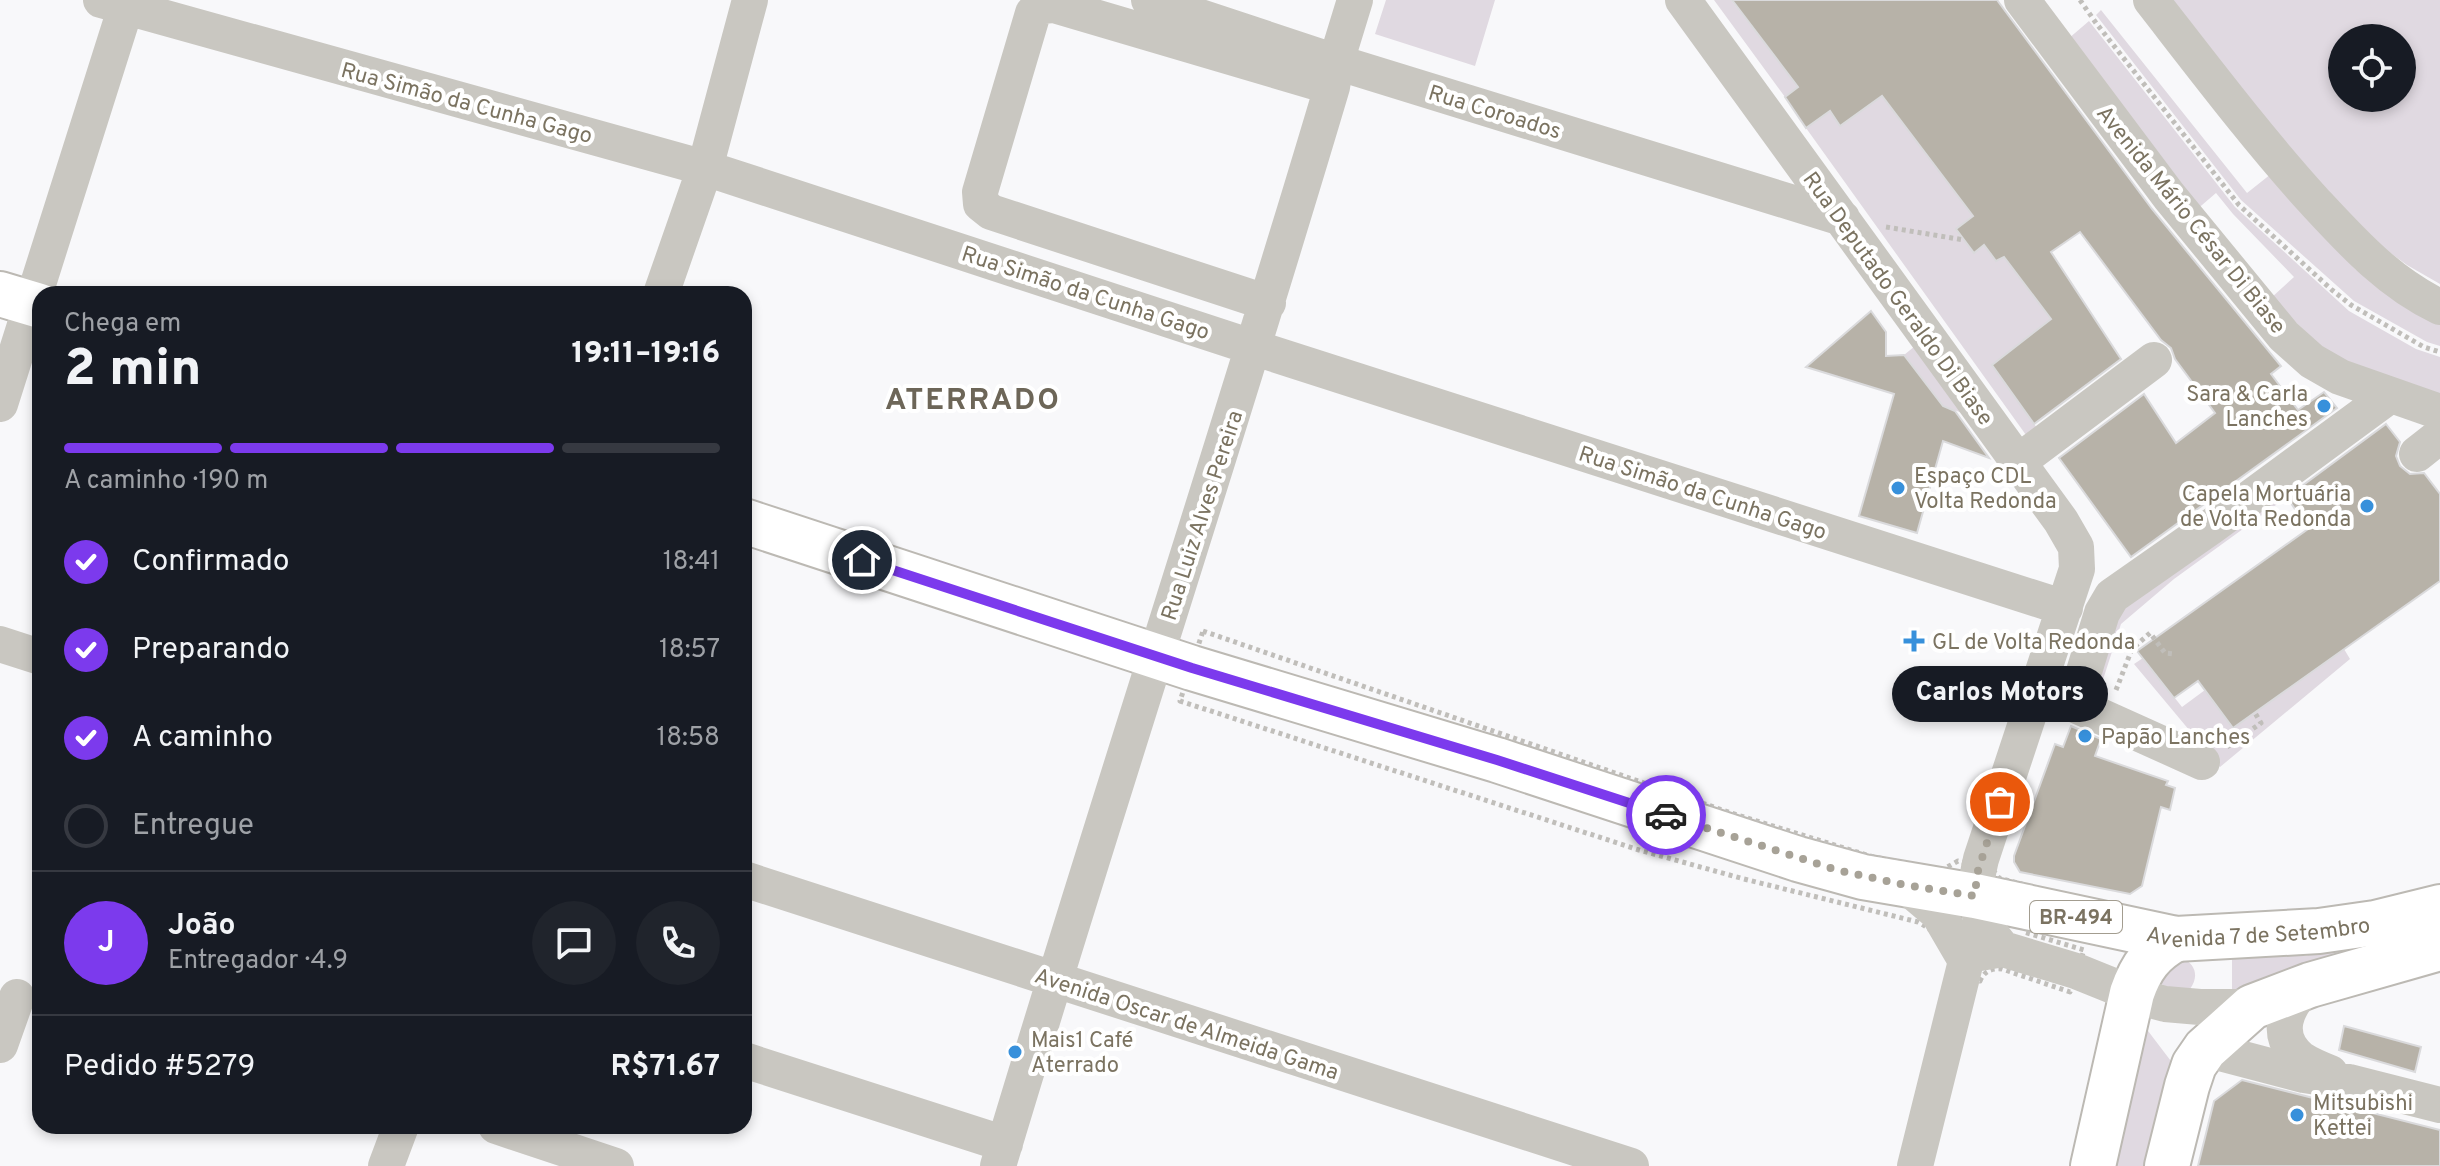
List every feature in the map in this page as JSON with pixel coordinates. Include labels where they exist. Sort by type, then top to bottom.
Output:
[{"type":"main road","name":"Avenida 7 de Setembro","points":[[752,524],[1156,657],[1497,760],[1798,859],[1863,877],[1975,896],[2176,939],[2319,931],[2375,923],[2440,907]]},
{"type":"main road","points":[[2093,1166],[2138,976],[2149,958],[2176,939]]},
{"type":"main road","name":"Avenida 7 de Setembro","points":[[2252,1007],[2310,985],[2440,948]]},
{"type":"main road","points":[[2167,1166],[2190,1074],[2205,1049],[2252,1007]]},
{"type":"street","points":[[664,286],[705,168],[750,0]]},
{"type":"street","name":"Rua Coroados","points":[[1149,0],[1334,74],[1858,222]]},
{"type":"street","name":"Rua Luiz Alves Pereira","points":[[1001,1155],[1255,348],[1355,0]]},
{"type":"street","name":"Rua Deputado Geraldo Di Biase","points":[[1683,0],[1858,222],[2076,547],[2077,569],[1981,859],[1975,896]]},
{"type":"street","name":"Avenida Mário César Di Biase","points":[[2022,0],[2169,196],[2284,336],[2324,369],[2389,396],[2440,412]]},
{"type":"street","points":[[2151,0],[2271,152],[2350,240],[2402,285],[2440,307]]},
{"type":"street","points":[[0,404],[24,301],[118,3]]},
{"type":"street","name":"Rua Simão da Cunha Gago","points":[[118,3],[705,168],[2065,608]]},
{"type":"street","points":[[1268,303],[991,212],[981,204],[980,192],[1033,13],[1041,6],[1054,5],[1334,74]]},
{"type":"street","points":[[2018,462],[2154,360]]},
{"type":"street","points":[[2089,711],[2102,613],[2112,596],[2389,396]]},
{"type":"street","points":[[0,644],[32,654]]},
{"type":"street","points":[[2038,689],[2202,762]]},
{"type":"street","name":"Avenida Oscar de Almeida Gama","points":[[752,882],[1631,1166]]},
{"type":"street","points":[[1905,885],[1938,913],[1966,961],[1915,1166]]},
{"type":"street","points":[[1966,961],[1982,952],[2003,949],[1985,924],[1975,896]]},
{"type":"street","name":"Avenida 7 de Setembro","points":[[2003,949],[2076,971],[2165,1004],[2252,1007]]},
{"type":"street","points":[[2310,985],[2289,1008],[2285,1025],[2289,1044],[2307,1062],[2349,1082]]},
{"type":"street","points":[[0,1045],[19,998]]},
{"type":"street","points":[[2205,1049],[2440,1105]]},
{"type":"street","points":[[752,1063],[1001,1155]]},
{"type":"street","points":[[386,1166],[398,1134]]},
{"type":"street","points":[[520,1134],[616,1166]]},
{"type":"path","points":[[2080,0],[2239,205],[2351,305],[2424,347],[2440,352]]},
{"type":"path","points":[[1858,222],[1964,240]]},
{"type":"path","points":[[2089,711],[2132,649],[2150,633],[2165,653],[2175,654]]},
{"type":"path","points":[[2202,762],[2261,723],[2255,713]]},
{"type":"shaded area","points":[[1386,0],[1495,0],[1475,66],[1375,34]]},
{"type":"shaded area","points":[[1714,0],[1731,0],[1798,87],[1785,97]]},
{"type":"shaded area","points":[[2173,0],[2440,0],[2440,284],[2371,239],[2291,155]]},
{"type":"shaded area","points":[[2101,10],[2247,193],[2271,174],[2355,269],[2440,317],[2440,346],[2427,342],[2354,301],[2241,200],[2096,15]]},
{"type":"shaded area","points":[[2089,21],[2235,207],[2349,311],[2416,349],[2440,357],[2440,400],[2335,361],[2271,298],[2294,277],[2216,193],[2195,211],[2068,39]]},
{"type":"shaded area","points":[[1872,82],[1973,215],[1956,229],[1974,253],[1992,240],[1996,261],[2004,257],[2051,319],[1992,365],[2037,428],[2026,435],[1806,128],[1830,111],[1841,125],[1857,114]]},
{"type":"shaded area","points":[[1915,346],[1965,414],[1943,406],[1904,355]]},
{"type":"shaded area","points":[[2280,486],[2287,497],[2174,579],[2121,624],[2098,695],[2088,691],[2116,607]]},
{"type":"shaded area","points":[[2344,649],[2350,659],[2220,767],[2134,664],[2143,658],[2182,707],[2205,690],[2233,728]]},
{"type":"shaded area","points":[[2427,924],[2232,996],[2232,956],[2305,956]]},
{"type":"shaded area","points":[[2182,958],[2195,971],[2195,980],[2190,989],[2163,988],[2159,971]]},
{"type":"shaded area","points":[[2142,1023],[2180,1073],[2157,1166],[2098,1166]]},
{"type":"building","points":[[1732,0],[1997,0],[2152,209],[2281,366],[2271,374],[2298,410],[2324,392],[2337,408],[2131,557],[2059,458],[2144,394],[2176,443],[2215,413],[2175,359],[2171,348],[2161,340],[2080,232],[2051,252],[2121,359],[2034,424],[1992,365],[2051,319],[2004,257],[1996,261],[1984,245],[1974,253],[1956,229],[1973,216],[1882,96],[1840,126],[1830,111],[1806,128],[1785,97],[1798,87]]},
{"type":"building","name":"Espaço CDL Volta Redonda","points":[[1871,311],[1886,332],[1886,356],[1904,355],[1943,406],[1955,411],[1989,458],[1943,441],[1917,533],[1859,516],[1894,394],[1806,367]]},
{"type":"building","points":[[2386,424],[2400,442],[2396,456],[2400,466],[2410,474],[2424,473],[2440,494],[2440,581],[2233,728],[2198,681],[2174,698],[2137,651],[2308,529],[2287,497]]},
{"type":"building","points":[[2071,726],[2101,739],[2095,756],[2168,781],[2166,785],[2175,788],[2170,810],[2161,807],[2142,886],[2130,894],[2020,872],[2014,862],[2055,744],[2063,747]]},
{"type":"building","points":[[2344,1026],[2421,1047],[2415,1072],[2339,1050]]},
{"type":"building","name":"Mitsubishi Kettei","points":[[2242,1080],[2440,1130],[2440,1166],[2198,1166],[2214,1101]]},
{"type":"way so far","points":[[1666,815],[1863,877],[1975,896],[1977,874],[2000,802]]},
{"type":"place","name":"Sara & Carla Lanches","points":[[2324,406]]},
{"type":"place","name":"Espaço CDL Volta Redonda","points":[[1898,488]]},
{"type":"place","name":"Capela Mortuária de Volta Redonda","points":[[2367,506]]},
{"type":"place","name":"GL de Volta Redonda","points":[[1914,641]]},
{"type":"place","name":"Papão Lanches","points":[[2085,736]]},
{"type":"place","name":"Carlos Motors","points":[[2000,802]]},
{"type":"place","name":"Mais1 Café Aterrado","points":[[1015,1052]]},
{"type":"place","name":"Mitsubishi Kettei","points":[[2297,1115]]},
{"type":"district","name":"ATERRADO","points":[[973,399]]},
{"type":"route","points":[[862,560],[1192,668],[1497,760],[1666,815]]}]
